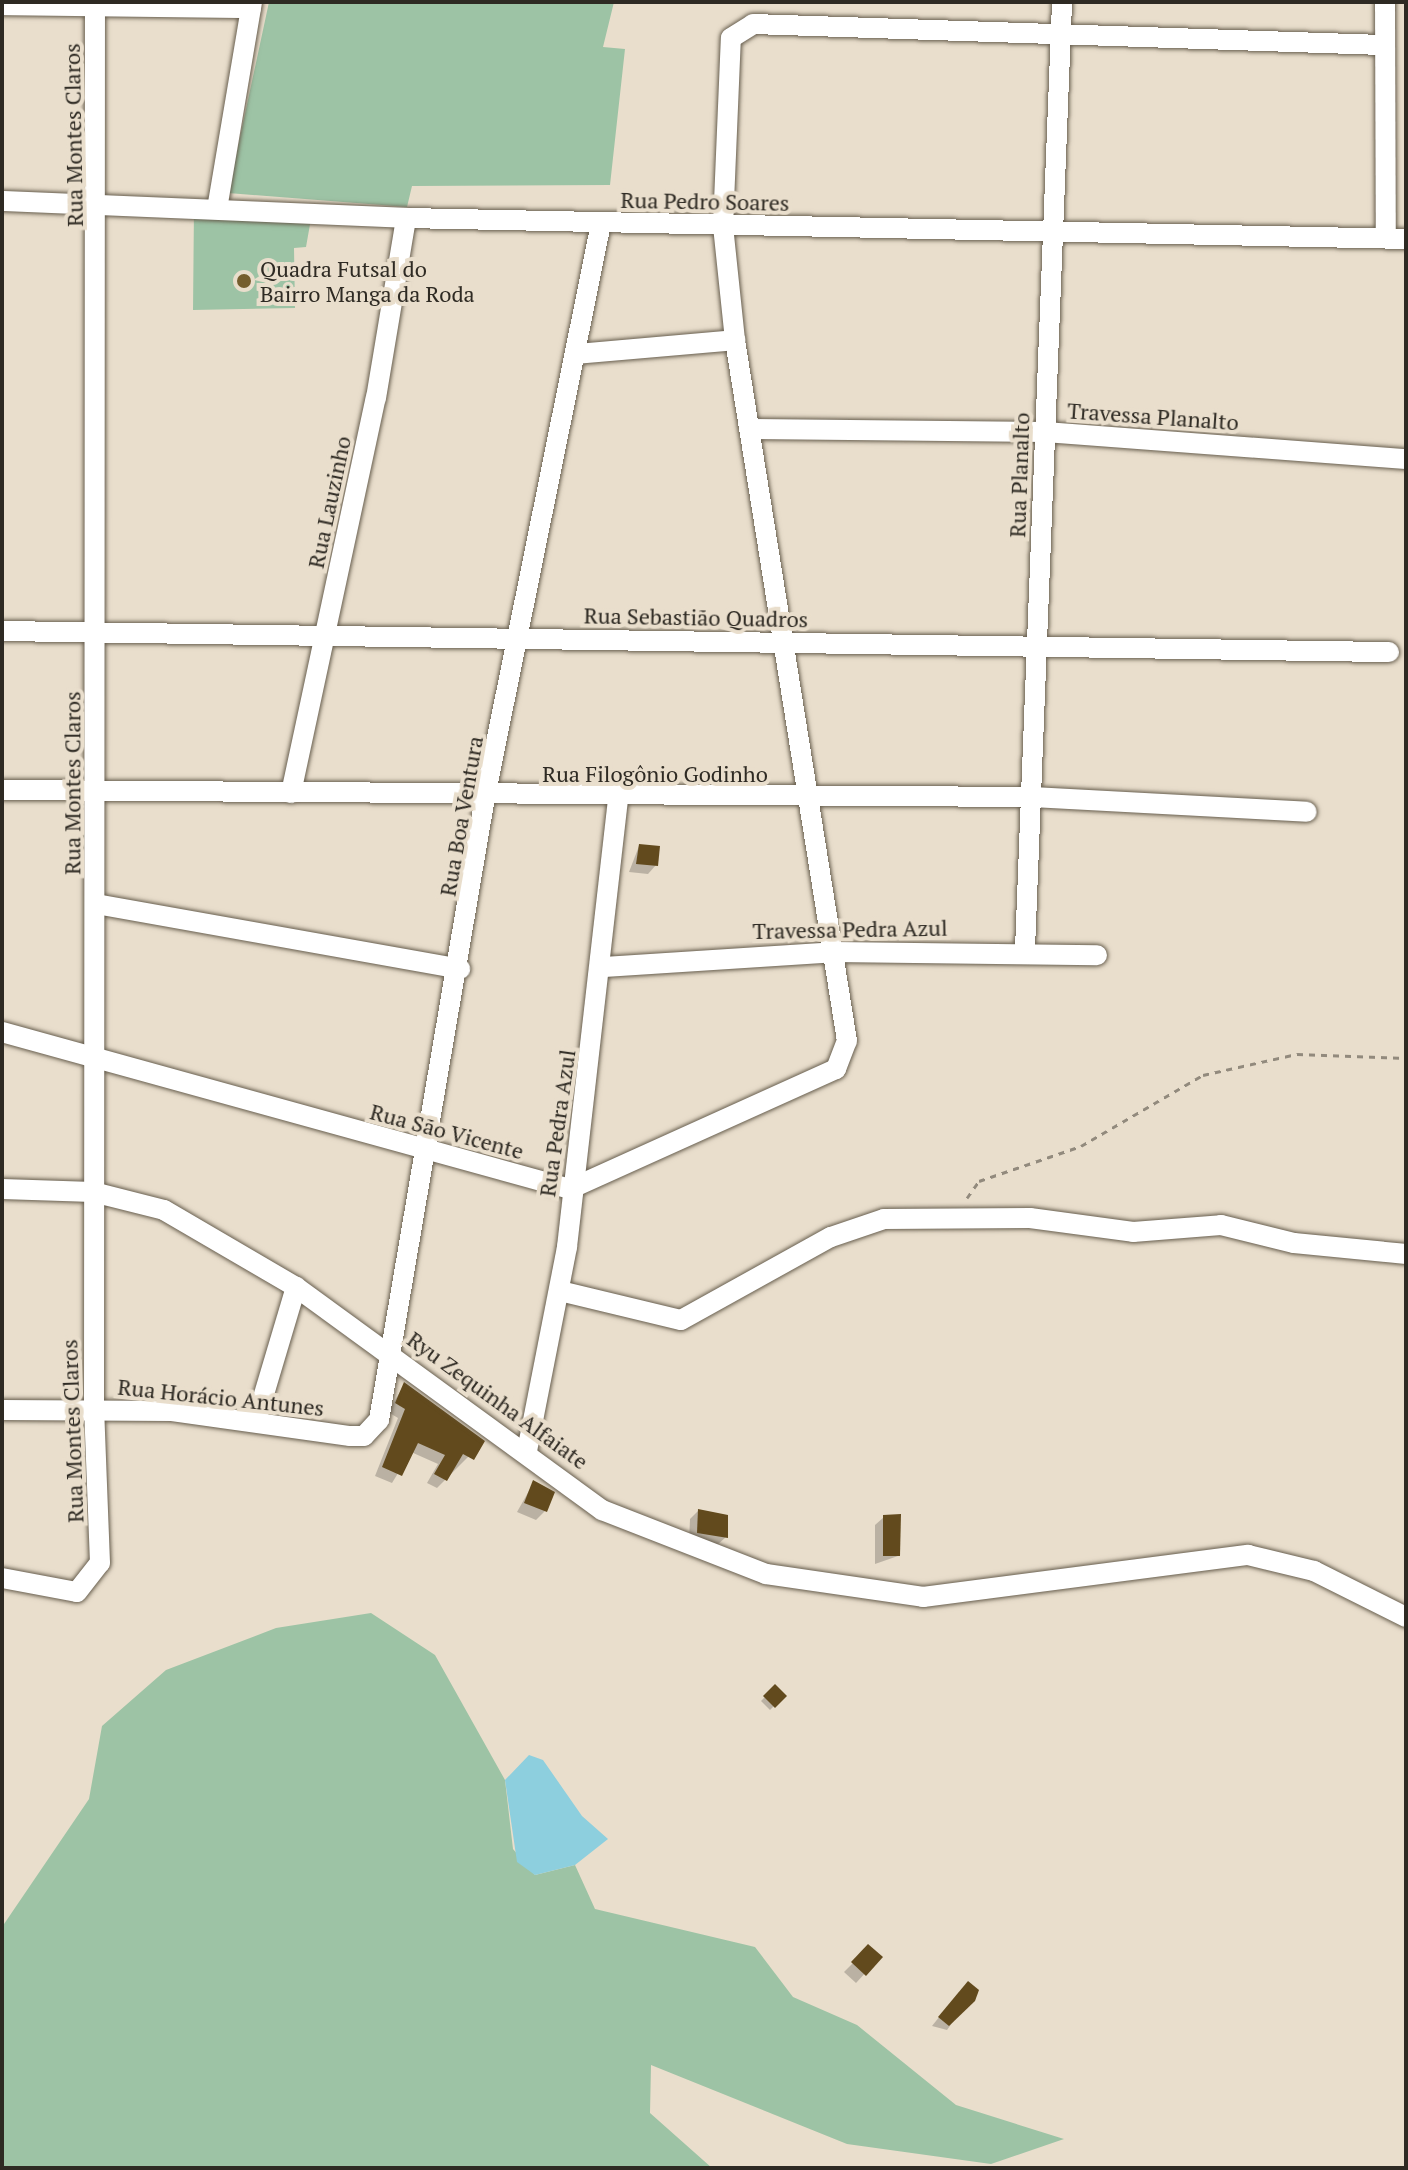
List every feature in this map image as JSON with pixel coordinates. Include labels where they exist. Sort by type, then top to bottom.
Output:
[{"type":"street","name":"Rua Planalto","points":[[1025,949],[1033,797],[1049,234],[1062,2]]},
{"type":"street","points":[[1385,2],[1382,45],[1396,238]]},
{"type":"street","points":[[2,5],[252,5],[217,209]]},
{"type":"street","name":"Rua Montes Claros","points":[[2,1578],[77,1592],[100,1563],[94,1407],[93,1192],[98,205],[95,6]]},
{"type":"street","points":[[570,1189],[824,1076],[847,1041],[753,429],[735,340],[723,226],[731,38],[753,24],[1061,37],[1382,45]]},
{"type":"street","name":"Rua Pedro Soares","points":[[2,201],[406,218],[1049,234],[1396,238]]},
{"type":"street","name":"Rua Lauzinho","points":[[291,793],[325,636],[406,218]]},
{"type":"street","name":"Rua Boa Ventura","points":[[379,1420],[460,969],[485,797],[520,639],[601,223]]},
{"type":"street","points":[[576,354],[735,340]]},
{"type":"street","name":"Travessa Planalto","points":[[753,429],[1045,432],[1406,459]]},
{"type":"street","name":"Rua Sebastião Quadros","points":[[2,631],[1389,652]]},
{"type":"street","name":"Rua Filogônio Godinho","points":[[2,790],[618,798],[1033,797],[1307,812]]},
{"type":"street","name":"Rua Pedra Azul","points":[[527,1451],[560,1291],[570,1189],[604,967],[618,798]]},
{"type":"street","points":[[96,904],[460,969]]},
{"type":"street","name":"Travessa Pedra Azul","points":[[604,967],[834,952],[1025,949],[1097,955]]},
{"type":"street","name":"Rua São Vicente","points":[[2,1032],[94,1054],[427,1152],[570,1189]]},
{"type":"street","name":"Ryu Zequinha Alfaiate","points":[[2,1189],[93,1192],[164,1210],[296,1287],[630,1526],[766,1574],[888,1597],[985,1590],[1248,1555],[1314,1571],[1406,1617]]},
{"type":"street","points":[[560,1291],[681,1320],[831,1237],[884,1219],[963,1217],[1133,1232],[1221,1225],[1294,1243],[1406,1254]]},
{"type":"street","points":[[256,1421],[296,1287]]},
{"type":"street","name":"Rua Horácio Antunes","points":[[2,1410],[94,1407],[256,1421],[364,1436],[379,1420]]},
{"type":"path","points":[[963,1217],[979,1181],[1081,1146],[1203,1075],[1297,1054],[1406,1058]]},
{"type":"green space","points":[[269,2],[614,2],[603,47],[625,49],[610,185],[412,186],[407,207],[228,193]]},
{"type":"green space","points":[[194,208],[312,213],[306,247],[294,248],[295,308],[193,310]]},
{"type":"green space","points":[[371,1613],[435,1655],[505,1780],[513,1849],[535,1875],[575,1865],[595,1909],[755,1947],[793,1997],[857,2025],[956,2105],[1064,2139],[991,2164],[847,2144],[651,2065],[650,2113],[712,2168],[2,2168],[2,1927],[89,1799],[102,1726],[166,1670],[276,1628]]},
{"type":"water","points":[[529,1755],[543,1760],[582,1816],[608,1839],[575,1865],[535,1875],[517,1862],[505,1780]]},
{"type":"building","points":[[639,844],[660,846],[658,866],[636,864]]},
{"type":"building","points":[[404,1382],[485,1441],[474,1460],[463,1454],[447,1481],[434,1474],[445,1455],[418,1443],[402,1476],[382,1467],[405,1409],[395,1403]]},
{"type":"building","points":[[533,1480],[555,1492],[547,1512],[524,1503]]},
{"type":"building","points":[[698,1509],[728,1515],[728,1538],[697,1533]]},
{"type":"building","points":[[901,1514],[900,1556],[883,1556],[883,1515]]},
{"type":"building","points":[[775,1684],[787,1696],[775,1708],[763,1696]]},
{"type":"building","points":[[868,1944],[883,1957],[866,1976],[851,1962]]},
{"type":"building","points":[[968,1981],[979,1990],[975,2001],[949,2026],[938,2017]]},
{"type":"place","name":"Quadra Futsal do Bairro Manga da Roda","points":[[244,281]]}]
